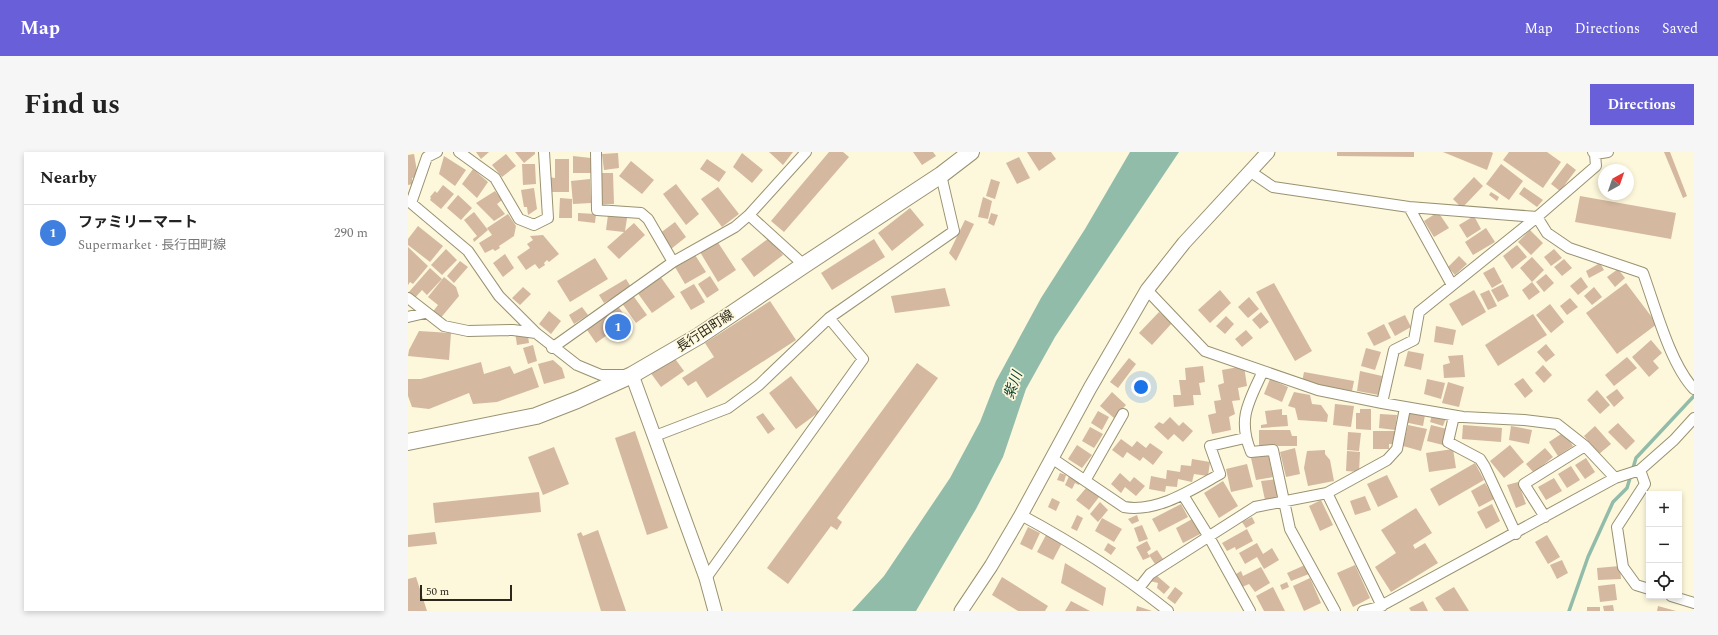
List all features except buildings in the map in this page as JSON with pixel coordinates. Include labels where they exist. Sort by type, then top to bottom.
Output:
[{"type":"main road","name":"長行田町線","points":[[408,442],[536,416],[577,400],[632,375],[699,336],[941,175],[971,152]]},
{"type":"street","points":[[437,152],[427,158],[411,203],[468,251],[499,296],[552,348],[577,365],[601,375],[632,375],[706,578],[716,611]]},
{"type":"street","points":[[459,152],[495,178],[519,219],[534,225],[548,218],[544,152]]},
{"type":"street","points":[[596,152],[597,210],[641,213],[648,219],[673,262]]},
{"type":"street","points":[[552,348],[673,262],[735,227],[749,215],[806,152]]},
{"type":"street","points":[[961,611],[991,566],[1021,515],[1053,459],[1093,382],[1147,290],[1184,243],[1268,152]]},
{"type":"street","points":[[1382,403],[1394,350],[1414,340],[1419,312],[1596,166],[1594,153],[1608,152]]},
{"type":"street","points":[[1251,172],[1273,187],[1409,207],[1537,216]]},
{"type":"street","points":[[655,436],[728,408],[759,385],[829,318],[954,231],[941,175]]},
{"type":"street","points":[[1409,207],[1452,285]]},
{"type":"street","points":[[749,215],[804,265]]},
{"type":"street","points":[[1537,216],[1547,233],[1569,248],[1643,273],[1673,354],[1688,383],[1694,389]]},
{"type":"street","points":[[1147,290],[1205,351],[1318,390],[1405,408],[1454,416],[1557,424],[1585,446],[1615,478]]},
{"type":"street","points":[[408,298],[425,313],[444,326],[468,331],[513,330],[536,333]]},
{"type":"street","points":[[408,317],[425,313]]},
{"type":"street","points":[[706,578],[863,359],[829,318]]},
{"type":"street","points":[[1263,371],[1245,412],[1245,438],[1251,452],[1273,450],[1290,529],[1335,611]]},
{"type":"street","points":[[1139,588],[1150,574],[1255,507],[1327,493],[1387,460],[1397,449],[1405,408]]},
{"type":"street","points":[[1086,479],[1123,414]]},
{"type":"street","points":[[1454,416],[1448,442],[1480,459],[1483,463],[1516,534]]},
{"type":"street","points":[[1363,611],[1382,606],[1516,534],[1615,478],[1640,470],[1674,440],[1694,418]]},
{"type":"street","points":[[1053,459],[1086,479],[1124,507],[1138,510],[1183,495],[1220,474],[1210,446],[1245,438]]},
{"type":"street","points":[[1545,517],[1524,484],[1585,446]]},
{"type":"street","points":[[1640,470],[1645,484],[1618,527],[1623,567],[1636,585],[1646,588]]},
{"type":"street","points":[[1327,493],[1382,606]]},
{"type":"street","points":[[1183,495],[1209,537],[1250,611]]},
{"type":"street","points":[[1021,515],[1060,537],[1139,588],[1168,611]]},
{"type":"street","points":[[1681,599],[1694,603]]},
{"type":"water","name":"紫川","points":[[1130,152],[1179,152],[1055,337],[1026,389],[1003,457],[976,509],[916,611],[852,611],[884,576],[950,478],[980,422],[996,381],[1041,298],[1085,229]]},
{"type":"waterway","points":[[1569,611],[1588,557],[1613,502],[1627,488],[1636,458],[1694,396]]},
{"type":"place","name":"ファミリーマート","points":[[618,327]]}]
